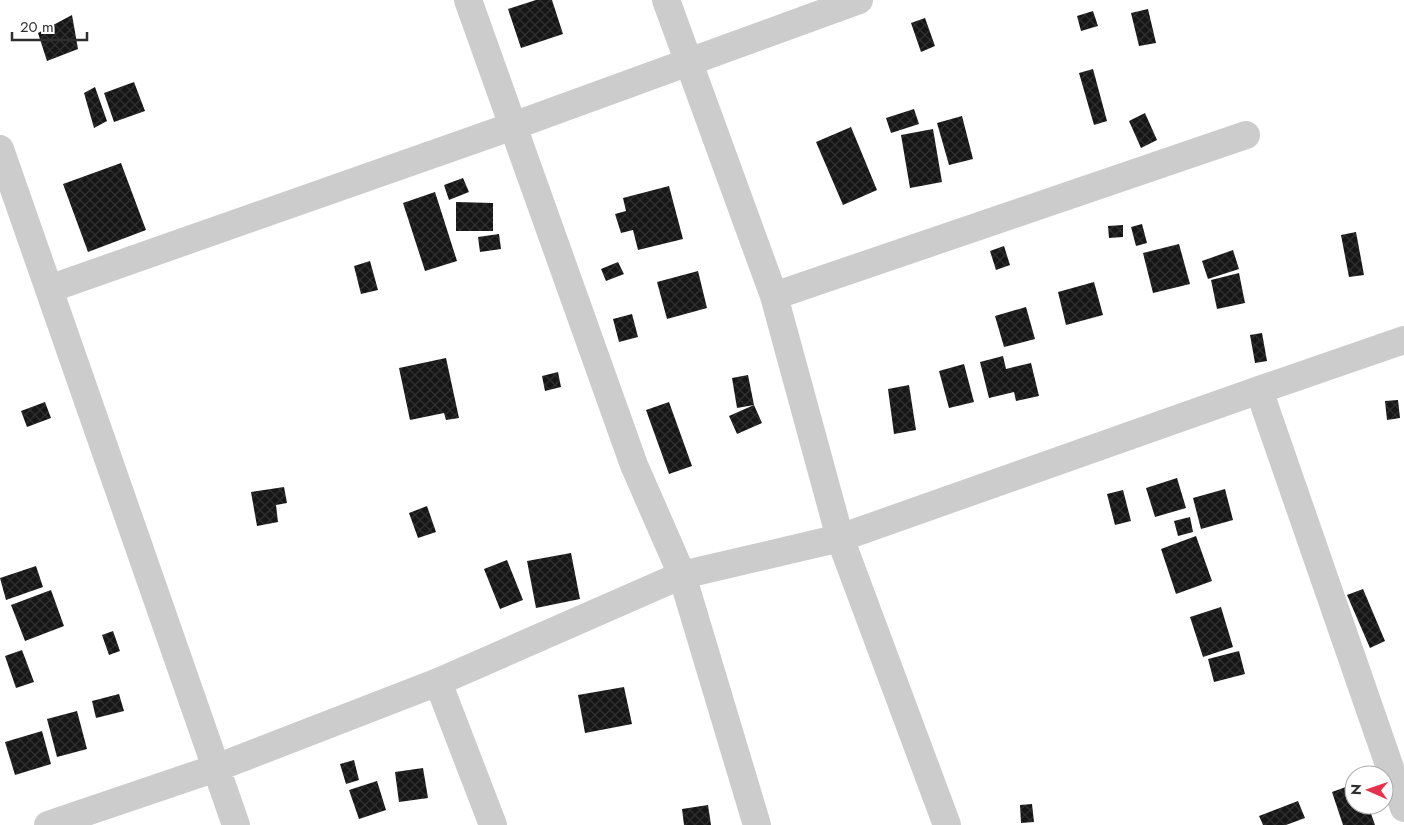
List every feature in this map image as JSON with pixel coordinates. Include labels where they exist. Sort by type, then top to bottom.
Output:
[{"type":"street","points":[[468,0],[634,465],[682,576],[757,825]]},
{"type":"street","points":[[666,0],[774,296],[840,538],[947,825]]},
{"type":"street","points":[[49,289],[513,126],[859,0]]},
{"type":"street","points":[[774,296],[1246,135]]},
{"type":"street","points":[[0,149],[236,825]]},
{"type":"street","points":[[48,825],[216,768],[438,682],[682,576],[840,538],[1404,340]]},
{"type":"street","points":[[1259,390],[1404,808]]},
{"type":"street","points":[[438,682],[493,825]]},
{"type":"building","points":[[536,0],[552,0],[563,34],[521,48],[508,9]]},
{"type":"building","points":[[1148,9],[1156,43],[1139,46],[1131,13]]},
{"type":"building","points":[[1093,11],[1098,26],[1081,31],[1077,16]]},
{"type":"building","points":[[72,15],[78,49],[47,61],[38,33]]},
{"type":"building","points":[[925,18],[935,46],[921,52],[911,23]]},
{"type":"building","points":[[1093,69],[1107,121],[1094,125],[1079,73]]},
{"type":"building","points":[[134,82],[145,111],[114,122],[104,93]]},
{"type":"building","points":[[95,87],[107,121],[94,128],[84,93]]},
{"type":"building","points":[[914,109],[919,124],[891,133],[886,118]]},
{"type":"building","points":[[1145,113],[1157,140],[1141,148],[1129,121]]},
{"type":"building","points":[[962,116],[973,159],[949,165],[937,123]]},
{"type":"building","points":[[851,127],[877,190],[843,205],[816,142]]},
{"type":"building","points":[[933,129],[942,182],[910,188],[901,135]]},
{"type":"building","points":[[121,163],[146,230],[88,252],[63,184]]},
{"type":"building","points":[[463,178],[469,192],[449,200],[444,185]]},
{"type":"building","points":[[669,186],[683,239],[638,250],[633,230],[621,233],[615,214],[626,211],[623,198]]},
{"type":"building","points":[[435,192],[457,261],[425,271],[403,203]]},
{"type":"building","points":[[456,202],[493,203],[493,231],[456,231]]},
{"type":"building","points":[[1142,224],[1147,243],[1136,246],[1131,227]]},
{"type":"building","points":[[1123,225],[1123,237],[1109,238],[1108,226]]},
{"type":"building","points":[[1356,232],[1364,275],[1349,277],[1341,235]]},
{"type":"building","points":[[499,234],[501,249],[480,252],[478,237]]},
{"type":"building","points":[[1179,244],[1190,284],[1153,293],[1143,253]]},
{"type":"building","points":[[1004,246],[1010,265],[996,270],[990,251]]},
{"type":"building","points":[[1233,250],[1239,269],[1208,279],[1202,261]]},
{"type":"building","points":[[370,261],[378,290],[361,294],[354,266]]},
{"type":"building","points":[[618,262],[624,274],[606,281],[601,269]]},
{"type":"building","points":[[698,271],[707,308],[667,319],[657,282]]},
{"type":"building","points":[[1239,273],[1245,303],[1217,309],[1211,280]]},
{"type":"building","points":[[1094,282],[1103,315],[1066,325],[1058,292]]},
{"type":"building","points":[[1026,307],[1035,339],[1004,347],[995,316]]},
{"type":"building","points":[[632,314],[638,337],[619,342],[613,319]]},
{"type":"building","points":[[1262,333],[1267,361],[1255,363],[1250,335]]},
{"type":"building","points":[[1003,356],[1006,369],[1031,363],[1039,396],[1016,401],[1014,392],[989,398],[980,362]]},
{"type":"building","points":[[446,358],[459,418],[446,420],[444,413],[410,420],[399,368]]},
{"type":"building","points":[[964,364],[974,402],[949,408],[939,371]]},
{"type":"building","points":[[558,372],[561,387],[545,391],[542,376]]},
{"type":"building","points":[[748,375],[754,405],[737,408],[732,378]]},
{"type":"building","points":[[909,385],[916,430],[894,434],[888,389]]},
{"type":"building","points":[[1398,400],[1400,418],[1387,420],[1385,401]]},
{"type":"building","points":[[45,402],[51,418],[27,427],[21,411]]},
{"type":"building","points":[[669,402],[692,466],[669,474],[646,410]]},
{"type":"building","points":[[754,405],[762,423],[737,434],[729,416]]},
{"type":"building","points":[[1177,478],[1186,508],[1155,517],[1146,488]]},
{"type":"building","points":[[284,487],[287,503],[276,505],[278,522],[257,526],[251,492]]},
{"type":"building","points":[[1225,489],[1233,520],[1201,529],[1193,498]]},
{"type":"building","points":[[1123,490],[1131,521],[1115,525],[1107,494]]},
{"type":"building","points":[[427,506],[436,532],[418,538],[409,513]]},
{"type":"building","points":[[1190,517],[1193,532],[1178,536],[1174,521]]},
{"type":"building","points":[[1196,536],[1212,581],[1176,594],[1161,549]]},
{"type":"building","points":[[571,553],[580,599],[536,608],[527,561]]},
{"type":"building","points":[[507,560],[523,600],[500,609],[484,569]]},
{"type":"building","points":[[36,566],[43,587],[6,600],[0,578]]},
{"type":"building","points":[[1363,589],[1385,641],[1370,648],[1347,595]]},
{"type":"building","points":[[51,590],[64,626],[25,641],[11,605]]},
{"type":"building","points":[[1221,607],[1233,647],[1203,657],[1190,617]]},
{"type":"building","points":[[113,631],[120,651],[109,655],[102,635]]},
{"type":"building","points":[[22,650],[34,682],[16,688],[5,656]]},
{"type":"building","points":[[1239,651],[1245,674],[1214,682],[1208,659]]},
{"type":"building","points":[[624,687],[632,724],[585,733],[578,695]]},
{"type":"building","points":[[119,694],[124,711],[96,718],[92,701]]},
{"type":"building","points":[[77,711],[87,749],[57,757],[47,719]]},
{"type":"building","points":[[42,731],[51,764],[15,775],[5,742]]},
{"type":"building","points":[[354,760],[359,780],[346,784],[340,764]]},
{"type":"building","points":[[423,768],[428,798],[399,802],[395,772]]},
{"type":"building","points":[[377,781],[386,810],[359,819],[349,790]]},
{"type":"building","points":[[1344,788],[1344,815],[1372,815],[1375,825],[1343,825],[1332,792]]},
{"type":"building","points":[[1298,801],[1305,818],[1286,825],[1263,825],[1259,816]]},
{"type":"building","points":[[1032,804],[1034,822],[1021,823],[1020,805]]},
{"type":"building","points":[[708,805],[711,825],[684,825],[682,809]]}]
